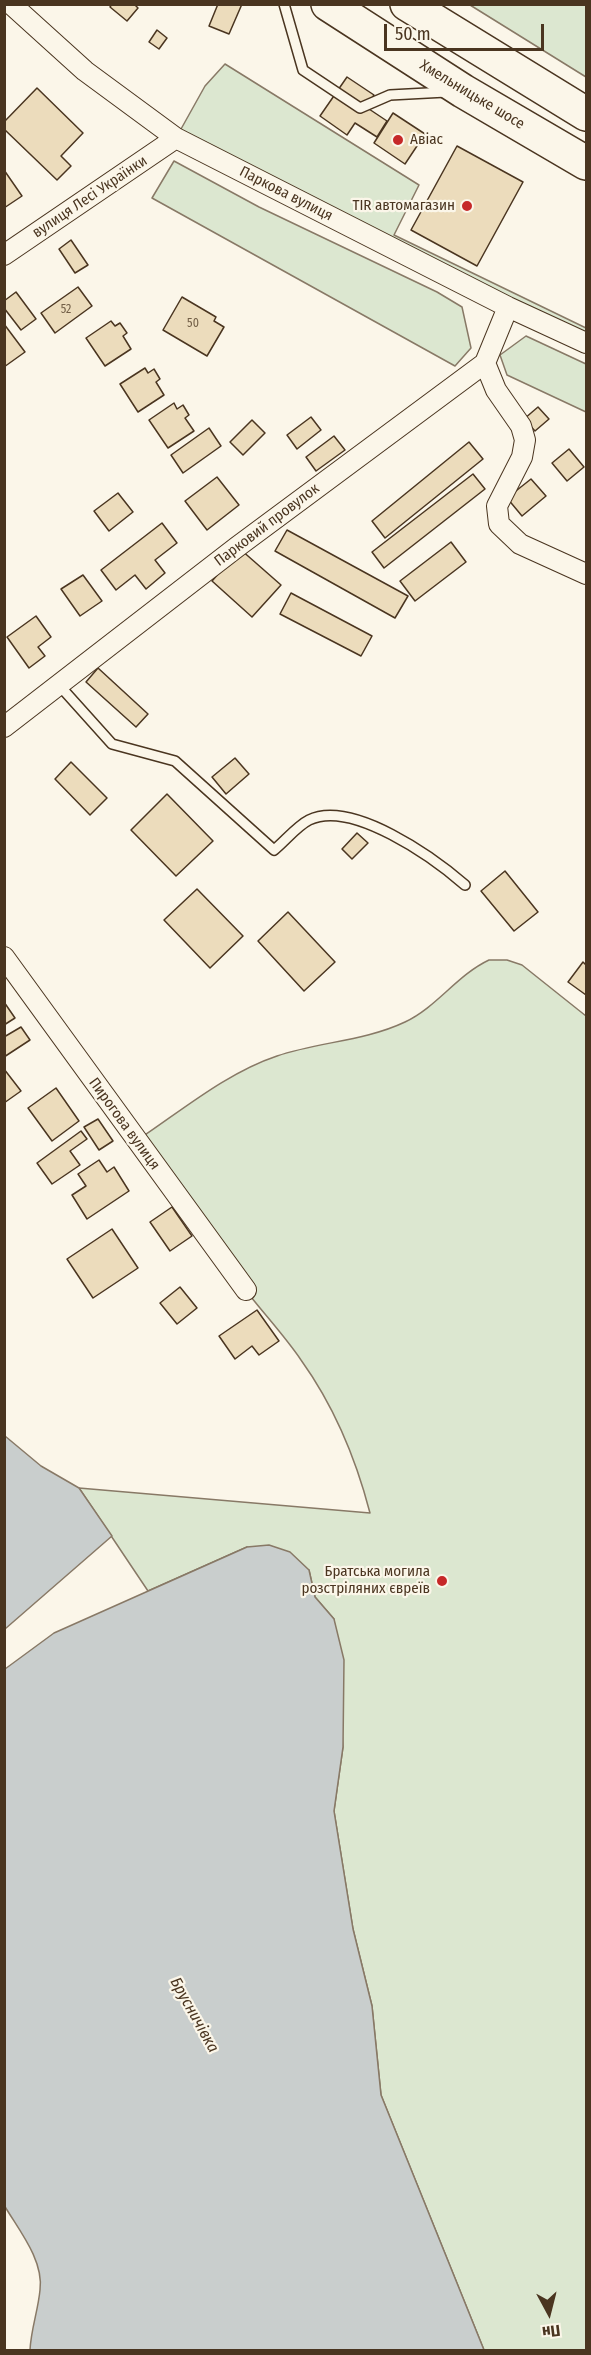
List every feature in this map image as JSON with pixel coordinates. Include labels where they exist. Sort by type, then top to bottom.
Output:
[{"type":"highway","name":"Хмельницьке шосе","points":[[328,4],[463,91],[586,164]]},
{"type":"highway","points":[[407,4],[586,114]]},
{"type":"street","name":"Паркова вулиця","points":[[11,4],[85,71],[176,138],[508,307],[586,344]]},
{"type":"street","name":"вулиця Лесі Українки","points":[[4,255],[176,138]]},
{"type":"street","points":[[508,307],[484,363],[495,390],[521,426],[525,440],[522,457],[497,506],[499,524],[520,544],[586,574]]},
{"type":"street","name":"Парковий провулок","points":[[4,728],[237,547],[484,363]]},
{"type":"street","name":"Пирогова вулиця","points":[[4,957],[246,1290]]},
{"type":"lane","points":[[284,4],[303,70],[360,108],[390,95],[463,91]]},
{"type":"lane","points":[[59,685],[112,744],[175,761],[274,850],[310,819],[344,815],[371,825],[437,860],[465,885]]},
{"type":"green space","points":[[470,5],[586,5],[586,77]]},
{"type":"green space","points":[[225,64],[419,185],[394,235],[586,328],[586,343],[176,138],[205,86]]},
{"type":"green space","points":[[174,161],[259,207],[437,292],[462,307],[471,348],[455,366],[152,198]]},
{"type":"green space","points":[[526,336],[586,364],[586,412],[507,375],[500,355]]},
{"type":"green space","points":[[489,960],[507,960],[522,965],[586,1016],[586,2350],[484,2350],[381,2095],[372,2006],[353,1929],[334,1811],[343,1747],[334,1619],[315,1597],[309,1570],[247,1547],[148,1591],[79,1488],[370,1513],[343,1434],[313,1378],[136,1141],[204,1094],[258,1063],[293,1051],[374,1033],[405,1022],[427,1008],[467,974]]},
{"type":"water","points":[[5,1436],[41,1466],[79,1488],[112,1536],[5,1629]]},
{"type":"water","name":"Брусничівка","points":[[269,1545],[290,1552],[309,1570],[315,1597],[334,1619],[344,1660],[343,1747],[334,1811],[353,1929],[372,2006],[381,2095],[484,2350],[30,2350],[40,2290],[38,2267],[29,2245],[4,2205],[5,1669],[54,1633],[247,1547]]},
{"type":"building","points":[[112,4],[134,4],[138,8],[127,21],[110,7]]},
{"type":"building","points":[[218,4],[242,4],[229,34],[209,26]]},
{"type":"building","points":[[157,30],[167,38],[159,49],[149,42]]},
{"type":"building","points":[[347,77],[374,95],[366,107],[387,121],[377,137],[355,123],[347,135],[320,116]]},
{"type":"building","points":[[37,88],[83,133],[61,156],[71,166],[57,180],[4,129],[4,122]]},
{"type":"building","name":"Авіас","points":[[393,113],[425,134],[405,164],[374,143]]},
{"type":"building","name":"TIR автомагазин","points":[[457,146],[523,182],[477,266],[411,230]]},
{"type":"building","points":[[4,170],[22,196],[4,208]]},
{"type":"building","points":[[71,240],[88,265],[75,273],[59,249]]},
{"type":"building","points":[[78,287],[92,306],[55,333],[41,313]]},
{"type":"building","points":[[16,292],[36,319],[21,330],[4,308],[4,301]]},
{"type":"building","points":[[182,297],[216,317],[214,321],[224,327],[207,356],[163,330]]},
{"type":"building","points":[[111,321],[115,326],[120,323],[127,333],[123,336],[131,349],[105,366],[86,338]]},
{"type":"building","points":[[4,324],[25,352],[4,367]]},
{"type":"building","points":[[145,368],[148,373],[154,369],[160,379],[156,382],[164,395],[138,412],[120,384]]},
{"type":"building","points":[[174,403],[177,409],[183,405],[189,415],[185,418],[194,431],[168,448],[149,420]]},
{"type":"building","points":[[538,407],[549,419],[535,431],[524,419]]},
{"type":"building","points":[[311,417],[321,430],[297,449],[287,435]]},
{"type":"building","points":[[252,420],[265,433],[243,455],[230,442]]},
{"type":"building","points":[[209,428],[221,446],[183,473],[171,455]]},
{"type":"building","points":[[334,436],[345,450],[316,471],[306,457]]},
{"type":"building","points":[[469,442],[483,459],[385,538],[372,521]]},
{"type":"building","points":[[569,449],[584,467],[567,481],[552,463]]},
{"type":"building","points":[[473,474],[485,489],[384,568],[372,552]]},
{"type":"building","points":[[217,477],[239,505],[207,530],[185,501]]},
{"type":"building","points":[[531,479],[546,496],[522,516],[507,498]]},
{"type":"building","points":[[118,493],[133,512],[109,531],[94,511]]},
{"type":"building","points":[[162,523],[177,543],[155,560],[165,573],[146,589],[135,575],[116,590],[101,570]]},
{"type":"building","points":[[287,530],[408,596],[395,618],[275,551]]},
{"type":"building","points":[[451,542],[466,562],[415,601],[400,581]]},
{"type":"building","points":[[240,549],[281,585],[252,617],[212,581]]},
{"type":"building","points":[[83,575],[102,601],[80,616],[61,589]]},
{"type":"building","points":[[291,593],[372,636],[361,656],[280,614]]},
{"type":"building","points":[[36,616],[51,637],[38,647],[45,656],[29,668],[7,637]]},
{"type":"building","points":[[98,668],[148,714],[136,727],[86,682]]},
{"type":"building","points":[[235,758],[249,774],[226,794],[212,777]]},
{"type":"building","points":[[71,762],[107,798],[90,815],[55,779]]},
{"type":"building","points":[[167,794],[213,841],[176,876],[131,830]]},
{"type":"building","points":[[357,833],[368,843],[352,859],[342,849]]},
{"type":"building","points":[[505,871],[538,912],[514,931],[481,891]]},
{"type":"building","points":[[197,889],[243,936],[210,968],[164,920]]},
{"type":"building","points":[[288,912],[335,962],[304,991],[258,941]]},
{"type":"building","points":[[583,962],[586,965],[586,995],[568,982]]},
{"type":"building","points":[[4,1002],[15,1018],[4,1025]]},
{"type":"building","points":[[21,1027],[30,1040],[4,1057],[4,1037]]},
{"type":"building","points":[[4,1069],[21,1091],[4,1103]]},
{"type":"building","points":[[56,1088],[79,1121],[52,1141],[28,1108]]},
{"type":"building","points":[[98,1119],[113,1141],[99,1150],[84,1127]]},
{"type":"building","points":[[81,1131],[87,1139],[70,1151],[80,1165],[52,1184],[37,1163]]},
{"type":"building","points":[[99,1160],[107,1172],[114,1167],[129,1191],[87,1219],[72,1195],[86,1186],[78,1174]]},
{"type":"building","points":[[172,1207],[192,1236],[170,1251],[150,1222]]},
{"type":"building","points":[[112,1229],[138,1268],[93,1298],[67,1259]]},
{"type":"building","points":[[180,1287],[197,1308],[177,1324],[160,1303]]},
{"type":"building","points":[[257,1310],[279,1341],[259,1355],[252,1346],[235,1359],[219,1336]]},
{"type":"place","name":"Авіас","points":[[398,140]]},
{"type":"place","name":"TIR автомагазин","points":[[467,206]]},
{"type":"place","name":"Братська могила розстріляних євреїв","points":[[442,1581]]}]
